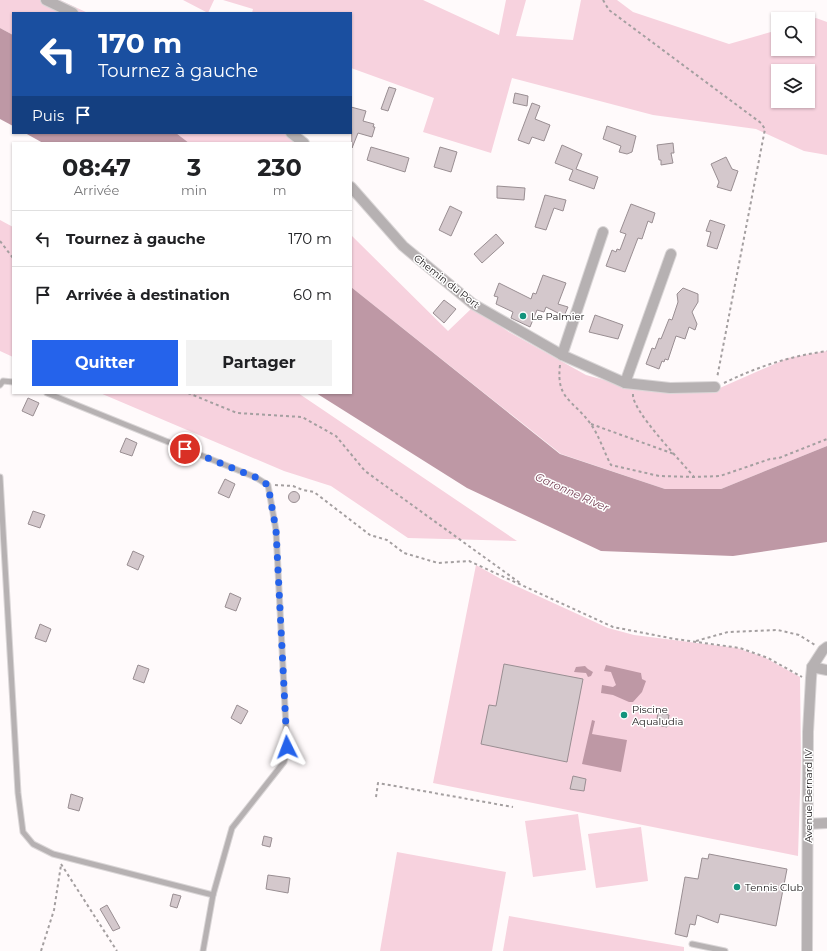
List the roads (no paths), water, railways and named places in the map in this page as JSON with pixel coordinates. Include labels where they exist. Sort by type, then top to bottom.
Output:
[{"type":"street","points":[[46,0],[71,12]]},
{"type":"street","points":[[292,134],[303,142]]},
{"type":"street","name":"Chemin du Port","points":[[352,188],[403,246],[474,304],[562,355],[630,384],[670,388],[715,387]]},
{"type":"street","points":[[562,355],[604,232]]},
{"type":"street","points":[[630,384],[671,254]]},
{"type":"street","name":"Avenue Bernard IV","points":[[807,951],[808,732],[811,678],[812,667],[825,648]]},
{"type":"street","points":[[812,667],[827,670]]},
{"type":"street","points":[[808,824],[827,823]]},
{"type":"lane","points":[[0,385],[3,381],[12,382]]},
{"type":"lane","points":[[49,394],[255,477],[268,485],[276,530],[287,747],[284,762],[232,828],[213,896],[203,951]]},
{"type":"lane","points":[[0,477],[18,793],[22,832],[33,844],[60,855],[213,896]]},
{"type":"lane","points":[[692,944],[725,951]]},
{"type":"water","points":[[0,28],[12,34],[12,125],[0,119]]},
{"type":"water","points":[[27,134],[177,134],[188,142],[41,142]]},
{"type":"water","name":"Garonne River","points":[[352,288],[560,454],[665,489],[721,489],[827,446],[827,542],[733,556],[601,551],[467,488],[318,394],[352,394]]},
{"type":"water","points":[[606,665],[641,673],[642,679],[646,681],[642,692],[633,702],[629,702],[613,695],[601,693],[602,685],[613,687],[616,685],[611,672],[604,671]]},
{"type":"water","points":[[585,666],[593,672],[591,676],[588,677],[586,673],[574,672],[576,667]]},
{"type":"water","points":[[592,720],[595,721],[592,734],[627,740],[621,772],[582,764]]},
{"type":"place","name":"Le Palmier","points":[[523,316]]},
{"type":"place","name":"Piscine Aqualudia","points":[[624,715]]},
{"type":"place","name":"Tennis Club","points":[[737,887]]}]
